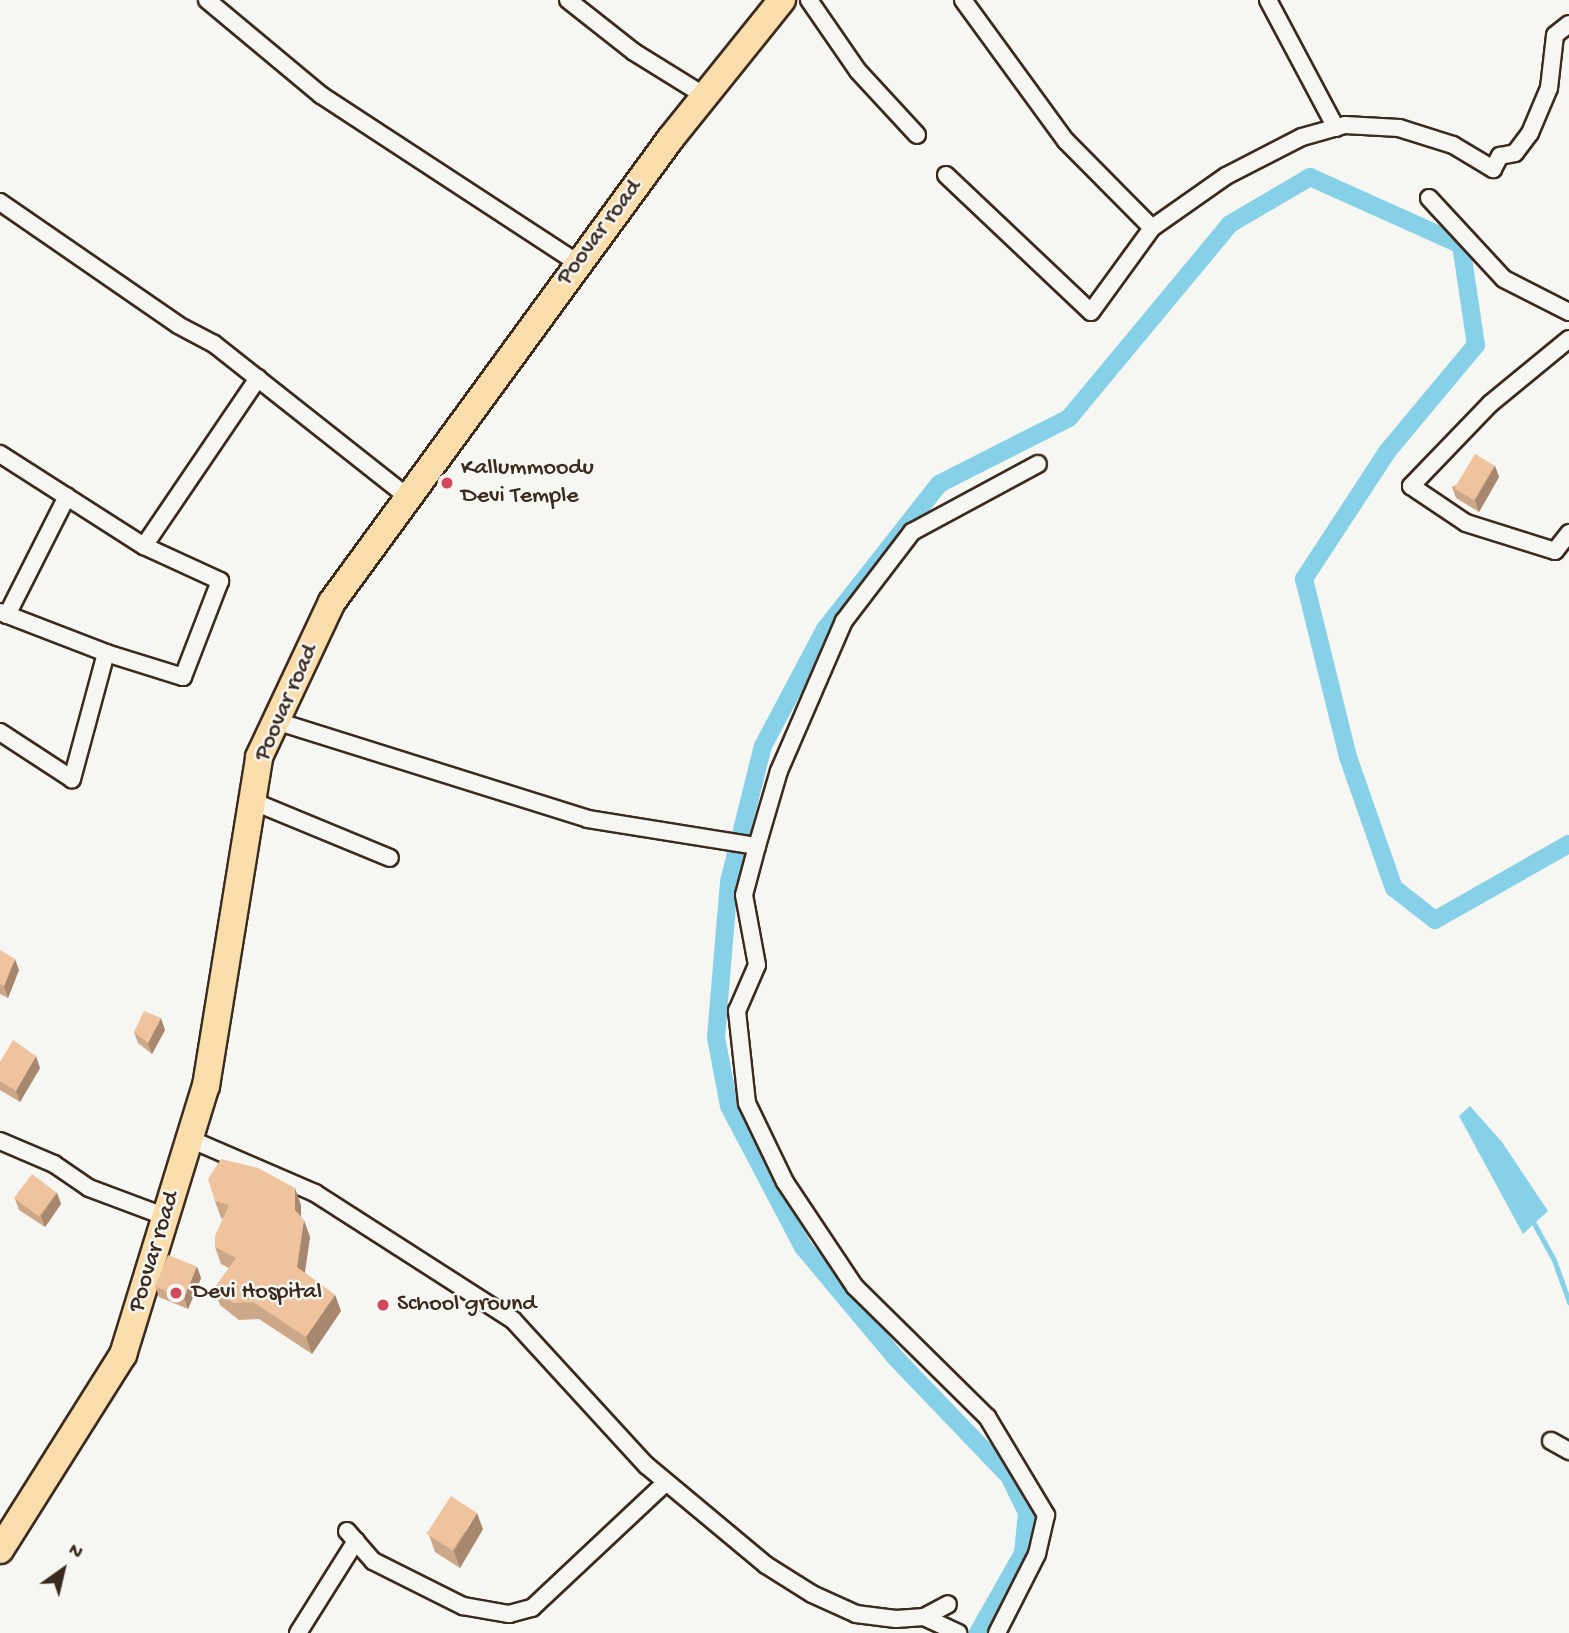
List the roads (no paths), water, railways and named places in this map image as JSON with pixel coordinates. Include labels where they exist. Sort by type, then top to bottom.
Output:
[{"type":"main road","name":"Poovar road","points":[[0,1550],[123,1355],[206,1086],[259,757],[332,603],[578,263],[782,0]]},
{"type":"street","points":[[207,0],[321,95],[578,263]]},
{"type":"street","points":[[568,0],[634,52],[705,96]]},
{"type":"street","points":[[809,0],[858,71],[917,135]]},
{"type":"street","points":[[963,0],[1066,141],[1152,228]]},
{"type":"street","points":[[1268,0],[1336,128]]},
{"type":"street","points":[[946,175],[1091,312],[1152,228],[1226,176],[1302,137],[1336,128],[1399,128],[1453,145],[1493,169],[1500,156],[1515,153],[1530,133],[1549,88],[1555,35],[1569,24]]},
{"type":"street","points":[[1429,198],[1504,279],[1569,312]]},
{"type":"street","points":[[0,202],[178,325],[214,344],[408,497]]},
{"type":"street","points":[[1569,339],[1490,404],[1411,486],[1466,523],[1555,551],[1569,533]]},
{"type":"street","points":[[144,546],[258,378]]},
{"type":"street","points":[[0,454],[67,496],[144,546],[220,581],[183,677],[106,653],[4,613],[67,496]]},
{"type":"street","points":[[997,1633],[1037,1555],[1046,1515],[988,1417],[855,1287],[785,1182],[747,1102],[737,1011],[757,965],[744,895],[754,846],[779,771],[844,621],[912,532],[1038,464]]},
{"type":"street","points":[[0,732],[72,779],[106,653]]},
{"type":"street","points":[[276,721],[588,820],[754,846]]},
{"type":"street","points":[[252,801],[390,858]]},
{"type":"street","points":[[190,1139],[315,1193],[513,1320],[666,1482],[766,1565],[835,1607],[896,1619],[924,1617],[948,1604]]},
{"type":"street","points":[[0,1141],[54,1164],[89,1188],[166,1217]]},
{"type":"street","points":[[1550,1441],[1569,1451]]},
{"type":"street","points":[[298,1633],[351,1536],[373,1561],[463,1606],[509,1614],[532,1608],[666,1482]]},
{"type":"street","points":[[924,1617],[959,1633]]},
{"type":"water","points":[[1470,1106],[1502,1142],[1548,1211],[1523,1234],[1459,1116]]},
{"type":"waterway","points":[[978,1633],[1023,1553],[1027,1513],[1009,1476],[895,1357],[803,1247],[729,1106],[716,1037],[729,882],[763,746],[825,629],[939,484],[1069,418],[1230,224],[1310,177],[1461,245],[1476,345],[1387,452],[1304,579],[1348,757],[1394,888],[1435,920],[1569,844]]},
{"type":"waterway","points":[[1532,1220],[1554,1260],[1569,1302]]},
{"type":"place","name":"Kallummoodu Devi Temple","points":[[447,483]]},
{"type":"place","name":"Devi Hospital","points":[[176,1293]]},
{"type":"place","name":"School ground","points":[[383,1305]]}]
